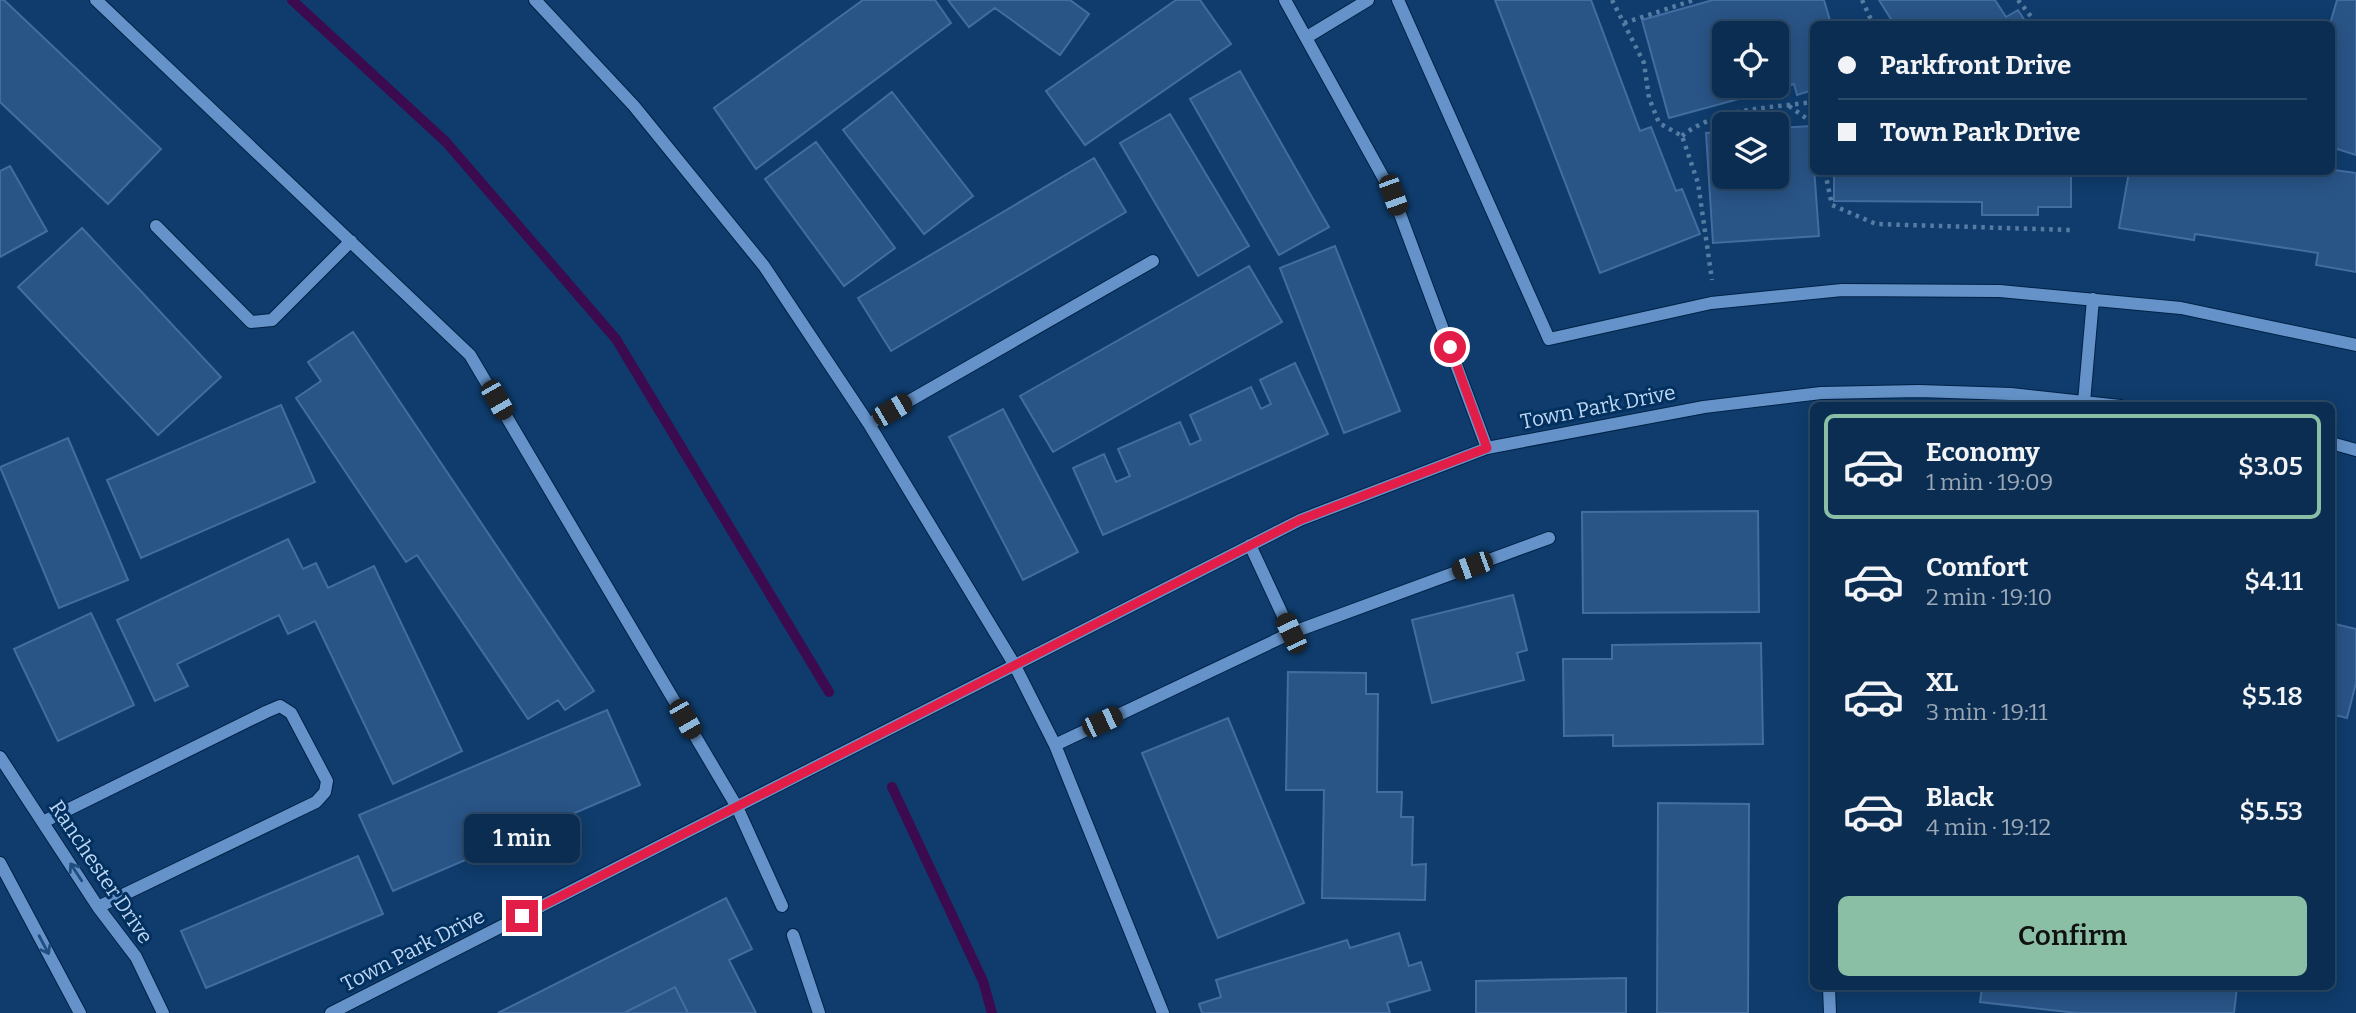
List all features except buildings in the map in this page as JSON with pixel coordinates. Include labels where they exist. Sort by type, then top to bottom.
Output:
[{"type":"street","points":[[96,0],[470,355],[737,807],[782,906]]},
{"type":"street","points":[[535,0],[634,106],[764,266],[869,424],[1014,664],[1055,745],[1163,1013]]},
{"type":"street","points":[[1285,0],[1393,195],[1487,448]]},
{"type":"street","points":[[1307,37],[1368,0]]},
{"type":"street","points":[[1398,0],[1549,340],[1715,302],[1842,290],[2000,291],[2181,308],[2356,345]]},
{"type":"street","points":[[156,226],[251,322],[272,320],[351,241]]},
{"type":"street","points":[[869,424],[1153,261]]},
{"type":"street","points":[[2084,402],[2093,299]]},
{"type":"street","points":[[1919,391],[1920,402]]},
{"type":"street","name":"Town Park Drive","points":[[331,1013],[1300,520],[1487,448],[1704,407],[1919,391],[2011,394],[2084,402]]},
{"type":"street","points":[[2335,444],[2356,450]]},
{"type":"street","points":[[1055,745],[1291,633],[1549,538]]},
{"type":"street","points":[[1250,545],[1291,633]]},
{"type":"street","points":[[43,822],[266,712],[280,706],[292,713],[327,781],[325,792],[316,803],[97,906]]},
{"type":"street","name":"Ranchester Drive","points":[[0,757],[97,906],[136,957],[163,1013]]},
{"type":"street","points":[[0,863],[80,1013]]},
{"type":"street","points":[[793,935],[819,1013]]},
{"type":"street","points":[[1829,990],[1830,1013]]},
{"type":"path","points":[[1612,0],[1644,63],[1649,98],[1659,122],[1682,136],[1698,183],[1715,302]]},
{"type":"path","points":[[1623,23],[1694,0]]},
{"type":"path","points":[[1862,0],[1872,21]]},
{"type":"path","points":[[2018,0],[2036,21]]},
{"type":"path","points":[[1682,136],[1693,127],[1734,113],[1810,102]]},
{"type":"path","points":[[1788,106],[1810,121]]},
{"type":"path","points":[[1826,175],[1832,205],[1876,224],[2070,230]]},
{"type":"waterway","points":[[292,0],[446,142],[616,339],[829,692]]},
{"type":"waterway","points":[[892,787],[983,981],[992,1013]]},
{"type":"route","points":[[522,916],[1300,520],[1487,448],[1450,347]]}]
